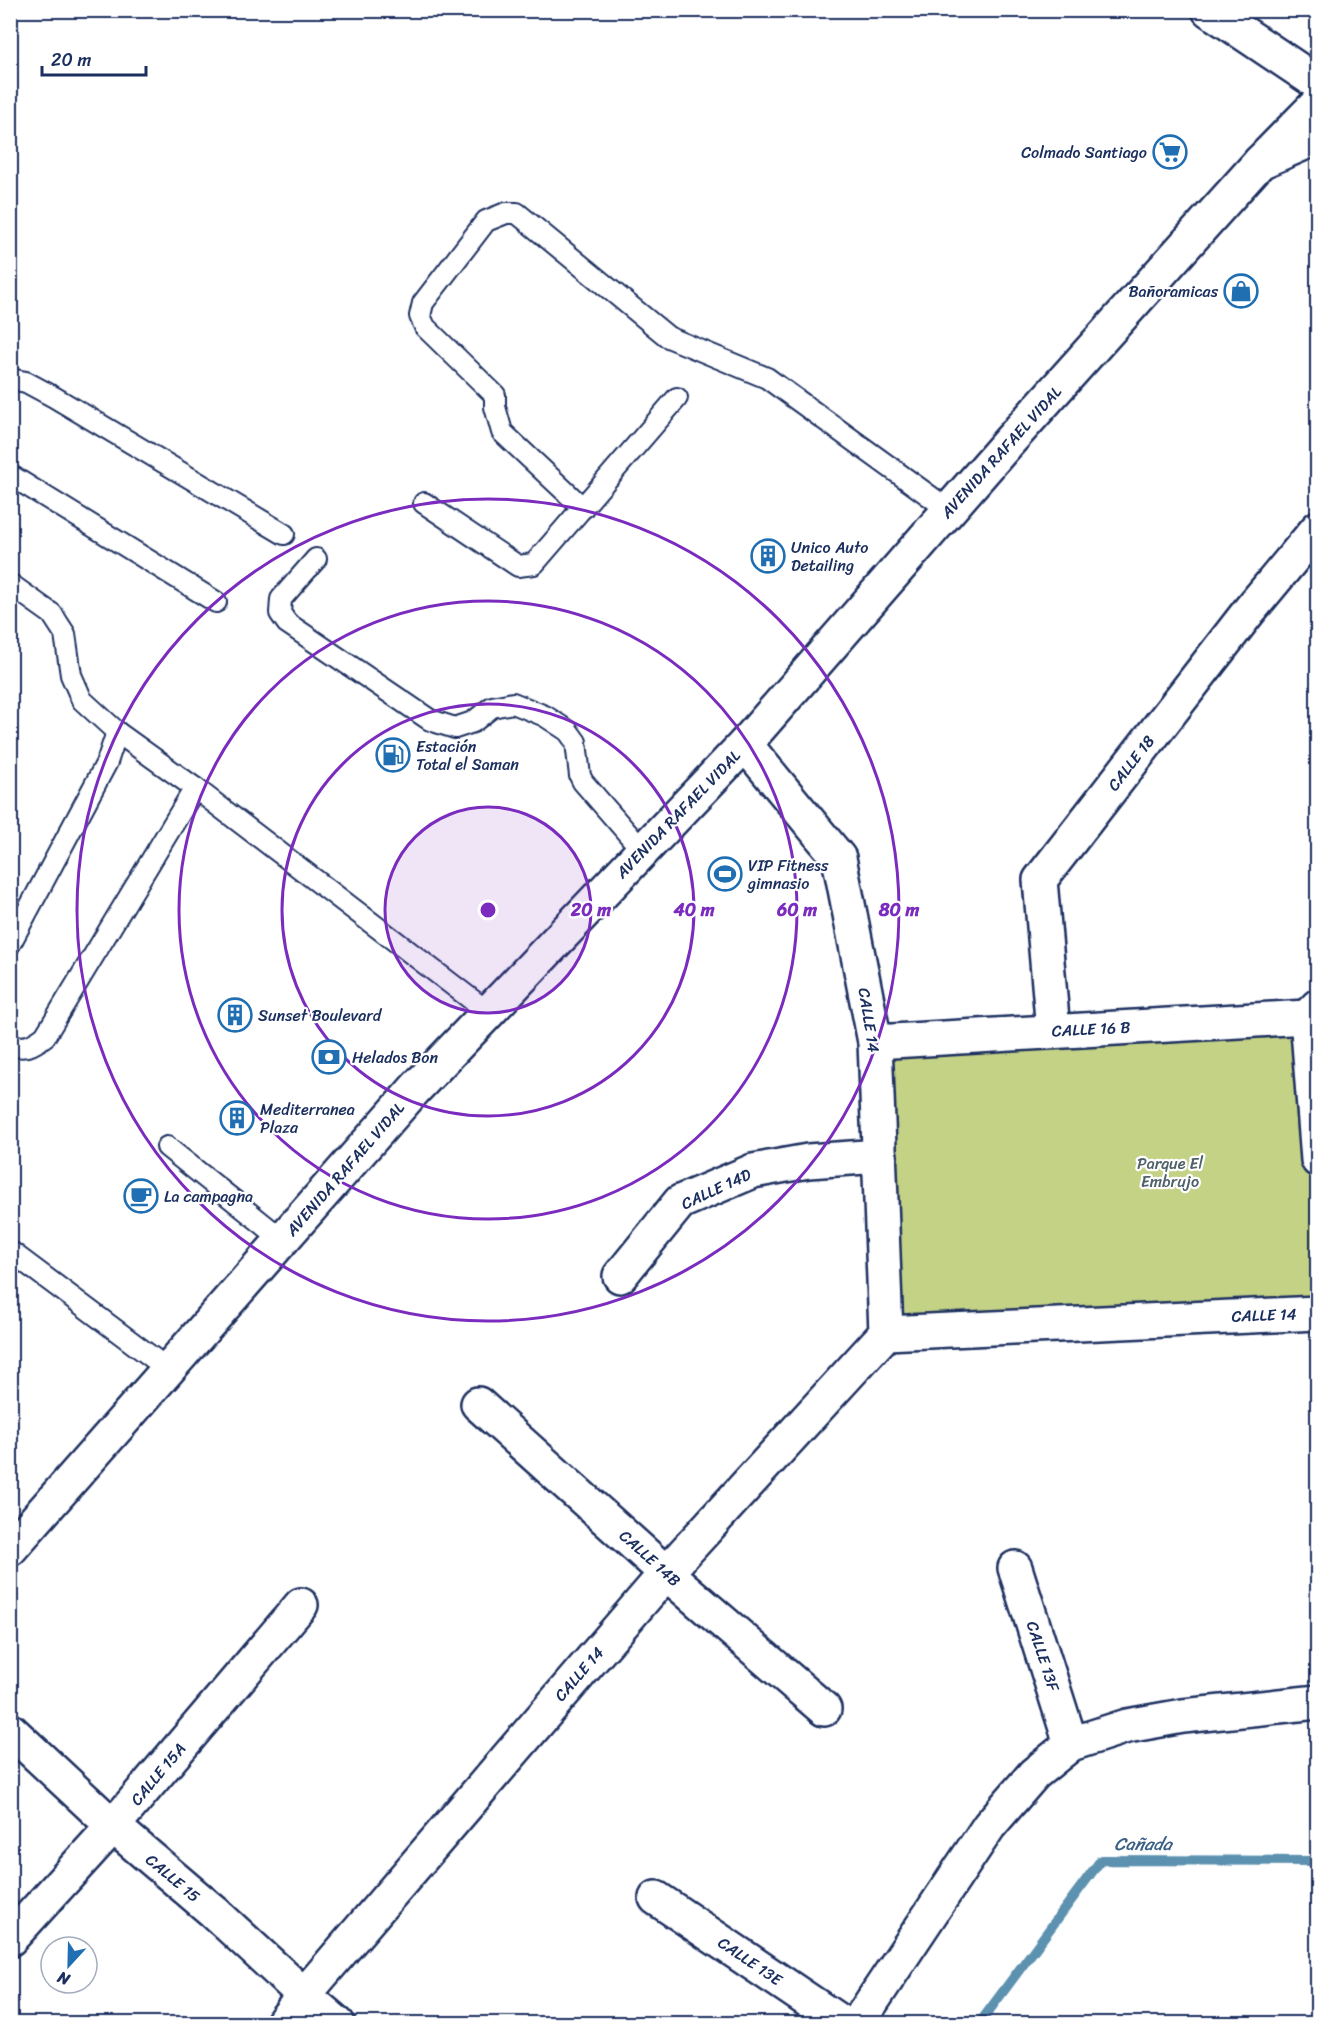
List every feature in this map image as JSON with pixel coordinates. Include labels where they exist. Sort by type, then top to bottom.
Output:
[{"type":"street","points":[[1209,10],[1317,83]]},
{"type":"street","name":"AVENIDA RAFAEL VIDAL","points":[[10,1550],[416,1088],[745,744],[949,510],[1260,162],[1317,102]]},
{"type":"street","points":[[1260,162],[1317,137]]},
{"type":"street","name":"CALLE 18","points":[[1053,1030],[1040,880],[1249,611],[1317,528]]},
{"type":"street","name":"CALLE 14","points":[[282,2024],[304,1995],[666,1573],[886,1333],[875,1042],[839,858],[745,744]]},
{"type":"street","points":[[1312,1012],[1317,1160]]},
{"type":"street","name":"CALLE 16 B","points":[[875,1042],[961,1038],[1312,1012]]},
{"type":"street","name":"CALLE 14D","points":[[620,1276],[680,1202],[753,1171],[808,1161],[880,1156]]},
{"type":"street","name":"CALLE 14","points":[[886,1333],[1317,1313]]},
{"type":"street","name":"CALLE 14B","points":[[478,1404],[666,1573],[824,1709]]},
{"type":"street","name":"CALLE 13F","points":[[1015,1569],[1071,1743]]},
{"type":"street","name":"CALLE 15A","points":[[10,1939],[113,1826],[301,1605]]},
{"type":"street","points":[[857,2024],[989,1827],[1034,1774],[1071,1743],[1127,1726],[1184,1716],[1317,1702]]},
{"type":"street","name":"CALLE 15","points":[[10,1730],[113,1826],[214,1912],[338,2024]]},
{"type":"street","name":"CALLE 13E","points":[[656,1898],[843,2024]]},
{"type":"lane","points":[[583,508],[502,432],[495,406],[495,395],[425,327],[420,316],[423,303],[486,221],[506,213],[516,213],[668,337],[767,378],[949,510]]},
{"type":"lane","points":[[10,379],[26,382],[54,397],[284,534]]},
{"type":"lane","points":[[424,503],[518,566],[534,564],[677,398]]},
{"type":"lane","points":[[10,475],[216,602]]},
{"type":"lane","points":[[316,559],[281,599],[280,613],[287,623],[430,720],[454,728],[473,722],[492,707],[513,703],[546,716],[568,731],[576,742],[580,776],[583,782],[643,851]]},
{"type":"lane","points":[[10,584],[52,614],[65,634],[71,675],[82,700],[117,732],[195,788],[488,1012]]},
{"type":"lane","points":[[10,944],[106,762],[117,732]]},
{"type":"lane","points":[[10,1044],[23,1048],[45,1036],[195,788]]},
{"type":"lane","points":[[167,1147],[283,1240]]},
{"type":"lane","points":[[10,1251],[168,1370]]},
{"type":"green space","name":"Parque El Embrujo","points":[[1307,1017],[1317,1176],[1317,1313],[886,1333],[875,1042]]},
{"type":"waterway","name":"Cañada","points":[[979,2024],[1101,1860],[1318,1861]]},
{"type":"place","name":"Colmado Santiago","points":[[1170,152]]},
{"type":"place","name":"Bañoramicas","points":[[1241,291]]},
{"type":"place","name":"Unico Auto Detailing","points":[[768,556]]},
{"type":"place","name":"Estación Total el Saman","points":[[393,755]]},
{"type":"place","name":"VIP Fitness gimnasio","points":[[725,874]]},
{"type":"place","name":"Sunset Boulevard","points":[[235,1015]]},
{"type":"place","name":"Helados Bon","points":[[329,1057]]},
{"type":"place","name":"Mediterranea Plaza","points":[[237,1118]]},
{"type":"place","name":"La campagna","points":[[141,1196]]}]
